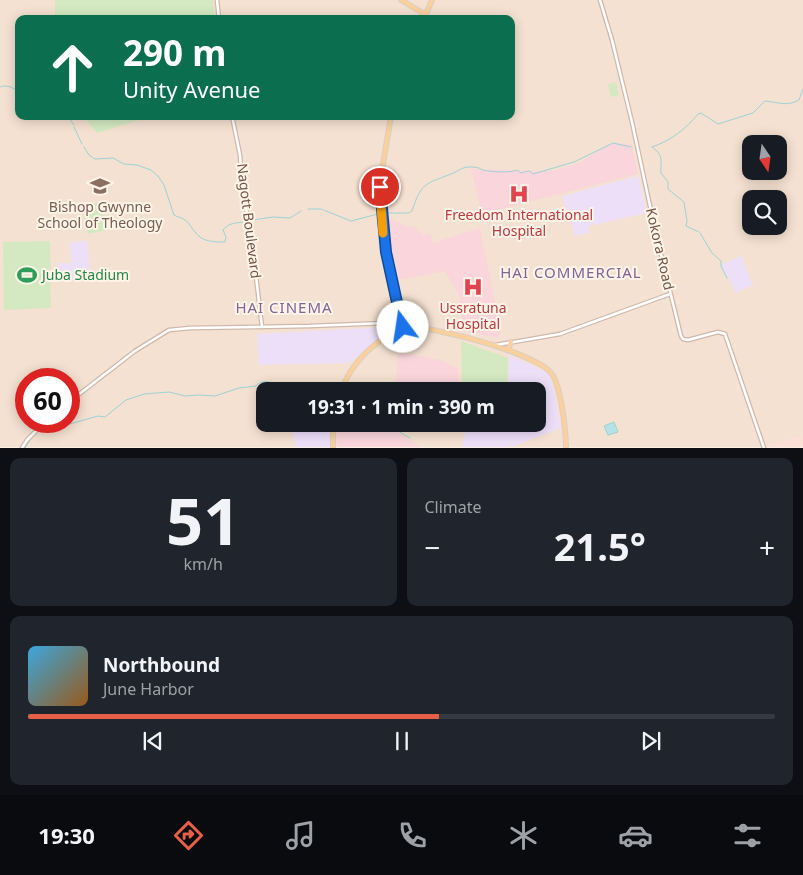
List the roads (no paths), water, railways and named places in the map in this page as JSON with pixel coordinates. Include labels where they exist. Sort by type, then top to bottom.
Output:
[{"type":"main road","points":[[402,0],[422,15]]},
{"type":"main road","points":[[426,15],[432,0]]},
{"type":"main road","points":[[344,382],[356,362],[368,349],[387,336],[399,323],[398,307],[384,242],[378,194],[390,120]]},
{"type":"main road","points":[[399,323],[496,345],[537,363],[549,371],[554,377],[564,420],[566,448]]},
{"type":"main road","points":[[508,350],[511,342]]},
{"type":"main road","points":[[333,432],[333,448]]},
{"type":"street","points":[[217,0],[219,15]]},
{"type":"street","name":"Kokora Road","points":[[600,0],[632,122],[670,294],[683,339],[688,340],[718,332],[726,336],[764,448]]},
{"type":"street","name":"Nagott Boulevard","points":[[233,120],[240,155],[242,184],[262,327]]},
{"type":"street","points":[[496,345],[560,334],[670,294]]},
{"type":"street","points":[[80,393],[135,351],[162,332],[169,330],[399,323]]},
{"type":"street","points":[[22,448],[33,433]]},
{"type":"water","points":[[614,422],[618,432],[608,435],[604,426]]},
{"type":"waterway","points":[[0,87],[8,86],[15,90]]},
{"type":"waterway","points":[[652,147],[677,134],[698,114],[701,113],[718,124],[753,113],[765,101],[786,104],[795,102],[799,100],[803,89]]},
{"type":"waterway","points":[[70,120],[74,125]]},
{"type":"waterway","points":[[74,127],[82,144]]},
{"type":"waterway","points":[[385,213],[409,213],[412,211],[418,195],[425,186],[466,167],[475,167],[495,172],[517,170],[521,173],[529,171],[533,174],[574,162],[613,143],[631,147]]},
{"type":"waterway","points":[[84,147],[89,155],[95,159],[113,158],[124,164],[137,165],[151,170],[164,185],[174,215],[187,221],[198,235],[205,240],[225,242],[226,237],[223,230],[232,224],[244,222]]},
{"type":"waterway","points":[[652,147],[659,153],[661,173],[668,182],[668,189],[684,202],[686,226],[699,232]]},
{"type":"waterway","points":[[308,209],[321,209],[351,221],[378,214]]},
{"type":"waterway","points":[[252,220],[273,217],[290,218],[301,211]]},
{"type":"waterway","points":[[700,233],[712,253],[721,261],[721,266],[727,278]]},
{"type":"waterway","points":[[80,421],[98,416],[105,417],[126,400],[144,394],[169,392],[185,396],[215,396],[239,388],[256,386]]},
{"type":"waterway","points":[[400,432],[410,438]]},
{"type":"waterway","points":[[25,448],[33,436]]},
{"type":"place","name":"Bishop Gwynne School of Theology","points":[[100,186]]},
{"type":"place","name":"Freedom International Hospital","points":[[519,194]]},
{"type":"place","name":"Juba Stadium","points":[[27,275]]},
{"type":"place","name":"Ussratuna Hospital","points":[[473,287]]},
{"type":"district","name":"HAI COMMERCIAL","points":[[571,273]]},
{"type":"district","name":"HAI CINEMA","points":[[284,308]]}]
